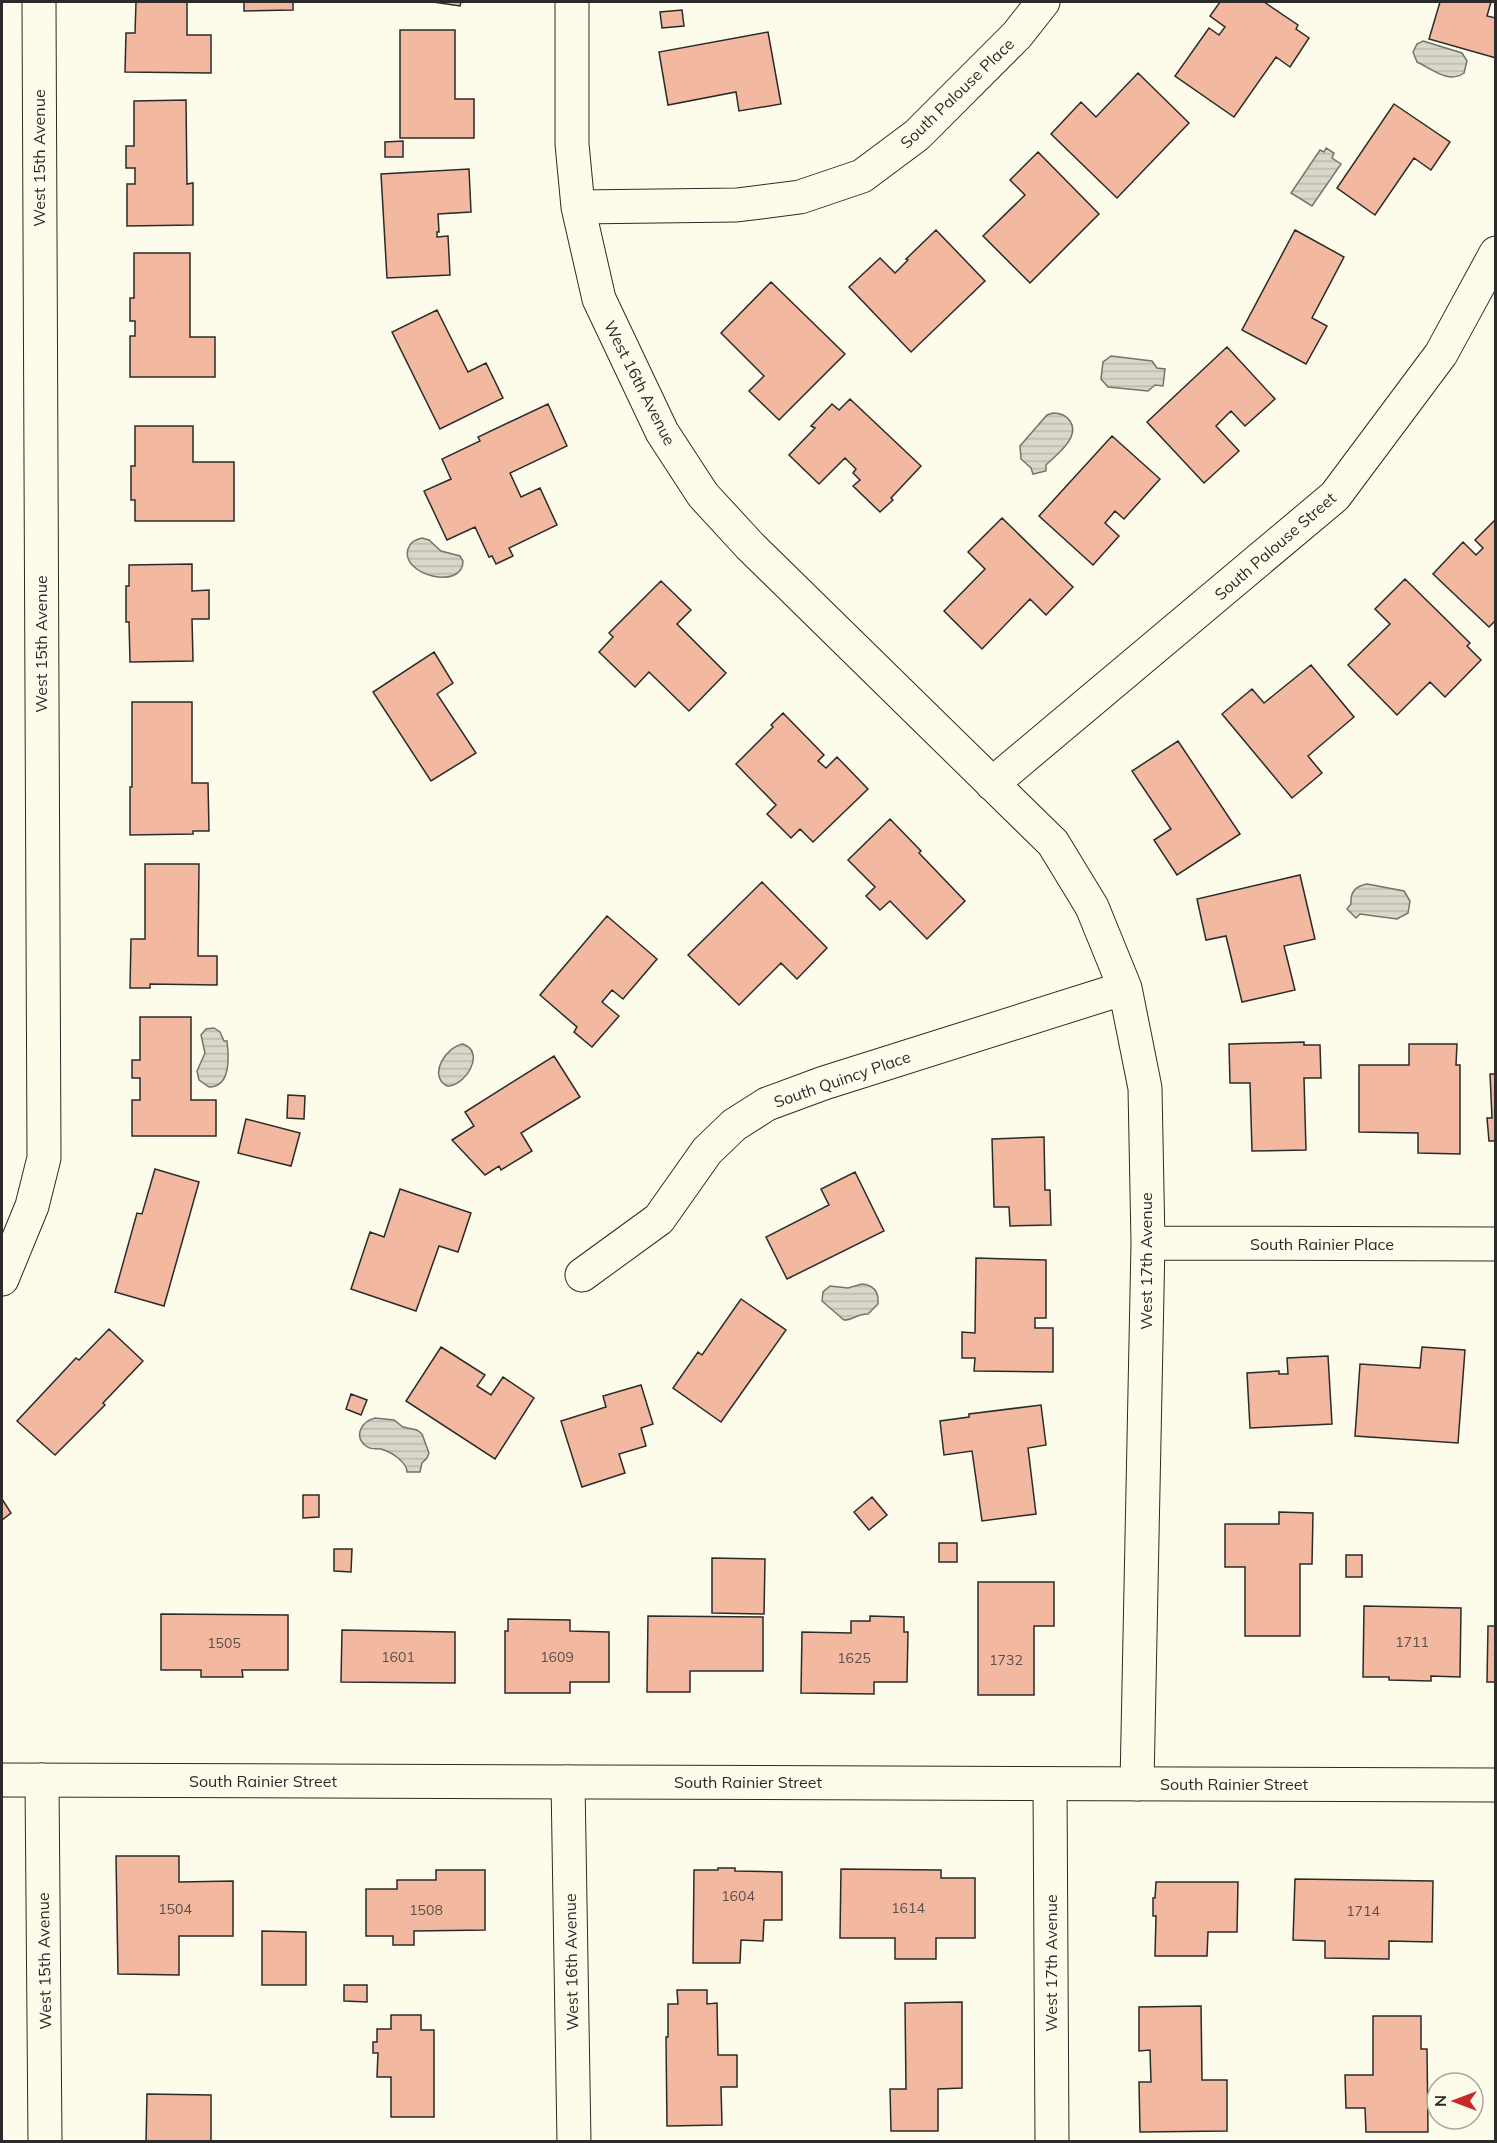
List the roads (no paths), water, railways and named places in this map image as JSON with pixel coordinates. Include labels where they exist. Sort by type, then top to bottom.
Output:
[{"type":"street","name":"West 15th Avenue","points":[[2,1280],[33,1206],[44,1158],[39,2]]},
{"type":"street","name":"West 16th Avenue","points":[[572,2],[572,144],[578,207],[599,299],[662,432],[703,495],[758,554],[992,784]]},
{"type":"street","name":"South Palouse Place","points":[[578,207],[738,205],[800,197],[862,176],[917,135],[1017,35],[1043,2]]},
{"type":"street","name":"South Palouse Street","points":[[992,784],[1335,496],[1441,354],[1496,253]]},
{"type":"street","name":"West 17th Avenue","points":[[992,784],[1053,843],[1092,908],[1125,987],[1145,1088],[1148,1243],[1137,1784]]},
{"type":"street","name":"South Quincy Place","points":[[582,1275],[659,1219],[707,1150],[734,1125],[767,1104],[824,1083],[1125,987]]},
{"type":"street","name":"South Rainier Place","points":[[1148,1243],[1496,1244]]},
{"type":"street","name":"South Rainier Street","points":[[2,1780],[1496,1785]]},
{"type":"street","name":"West 15th Avenue","points":[[42,1780],[45,2142]]},
{"type":"street","name":"West 16th Avenue","points":[[568,1782],[574,2142]]},
{"type":"street","name":"West 17th Avenue","points":[[1050,1784],[1052,2142]]}]
